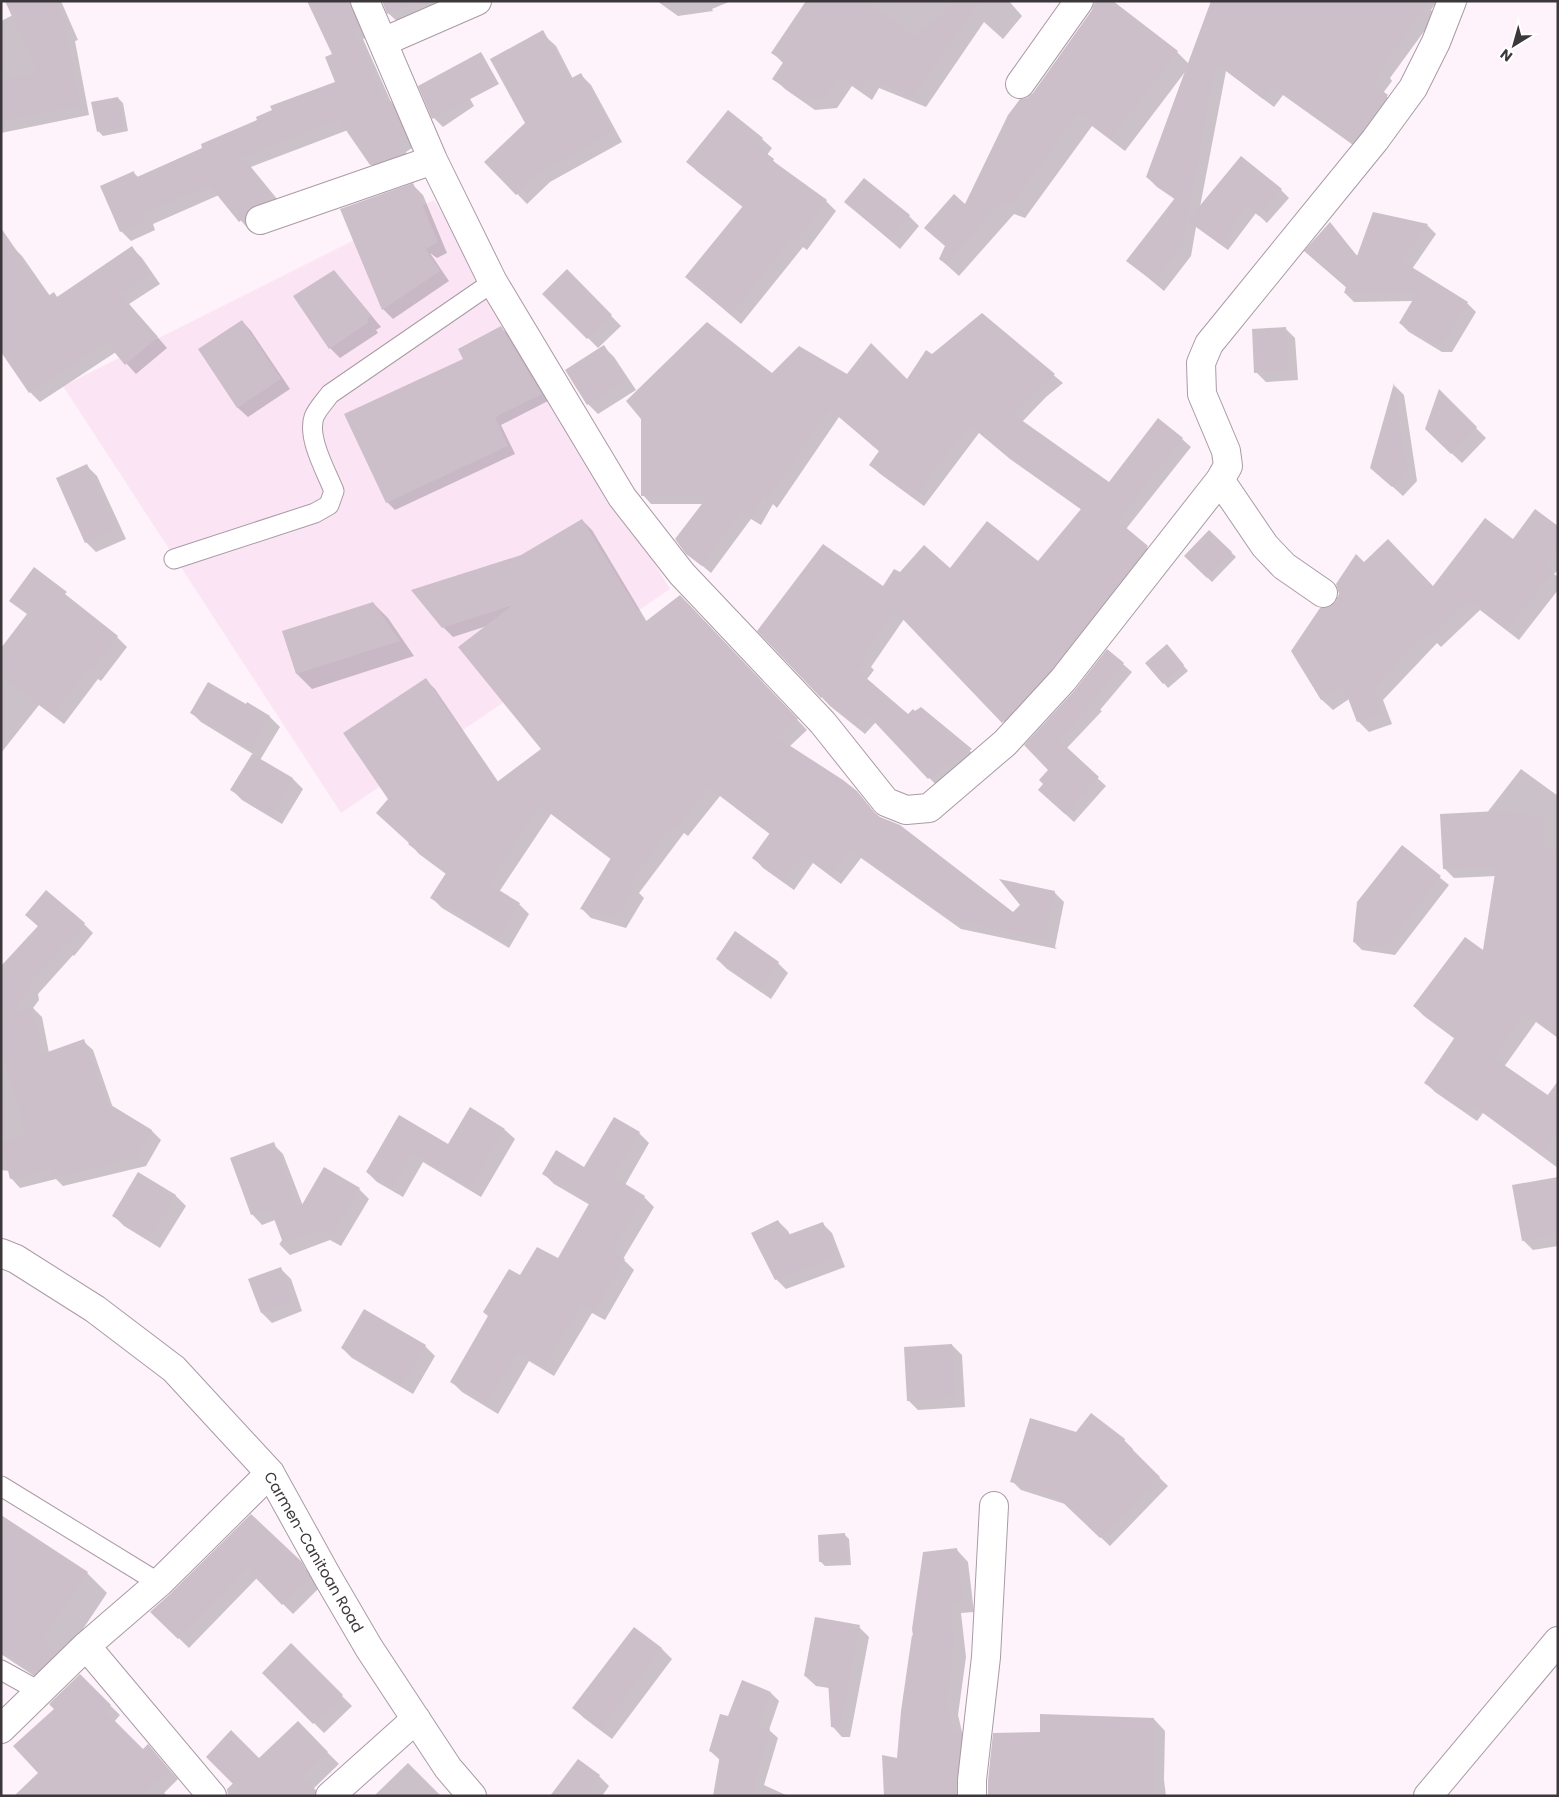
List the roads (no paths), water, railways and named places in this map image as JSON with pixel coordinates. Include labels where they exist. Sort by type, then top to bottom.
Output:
[{"type":"street","points":[[365,1],[432,160],[493,282],[622,497],[682,574],[823,723],[886,802],[906,810],[929,808],[1005,743],[1063,680],[1220,480],[1228,466],[1226,451],[1202,394],[1201,363],[1209,344],[1375,140],[1413,88],[1436,42],[1452,1]]},
{"type":"street","points":[[383,42],[477,1]]},
{"type":"street","points":[[1020,84],[1079,1]]},
{"type":"street","points":[[260,220],[432,160]]},
{"type":"street","points":[[1220,480],[1271,552],[1284,566],[1323,593]]},
{"type":"street","name":"Carmen-Canitoan Road","points":[[1,1253],[16,1259],[95,1309],[174,1369],[270,1473],[369,1648],[448,1768],[472,1796]]},
{"type":"street","points":[[1,1729],[86,1646],[159,1583],[270,1473]]},
{"type":"street","points":[[972,1796],[972,1780],[986,1657],[994,1506]]},
{"type":"street","points":[[1428,1796],[1558,1641]]},
{"type":"street","points":[[86,1646],[212,1796]]},
{"type":"street","points":[[330,1796],[416,1720]]},
{"type":"lane","points":[[174,559],[314,513],[329,505],[334,491],[315,443],[312,428],[315,416],[330,394],[493,282]]},
{"type":"lane","points":[[1,1486],[159,1583]]},
{"type":"lane","points":[[1,1670],[39,1691]]}]
